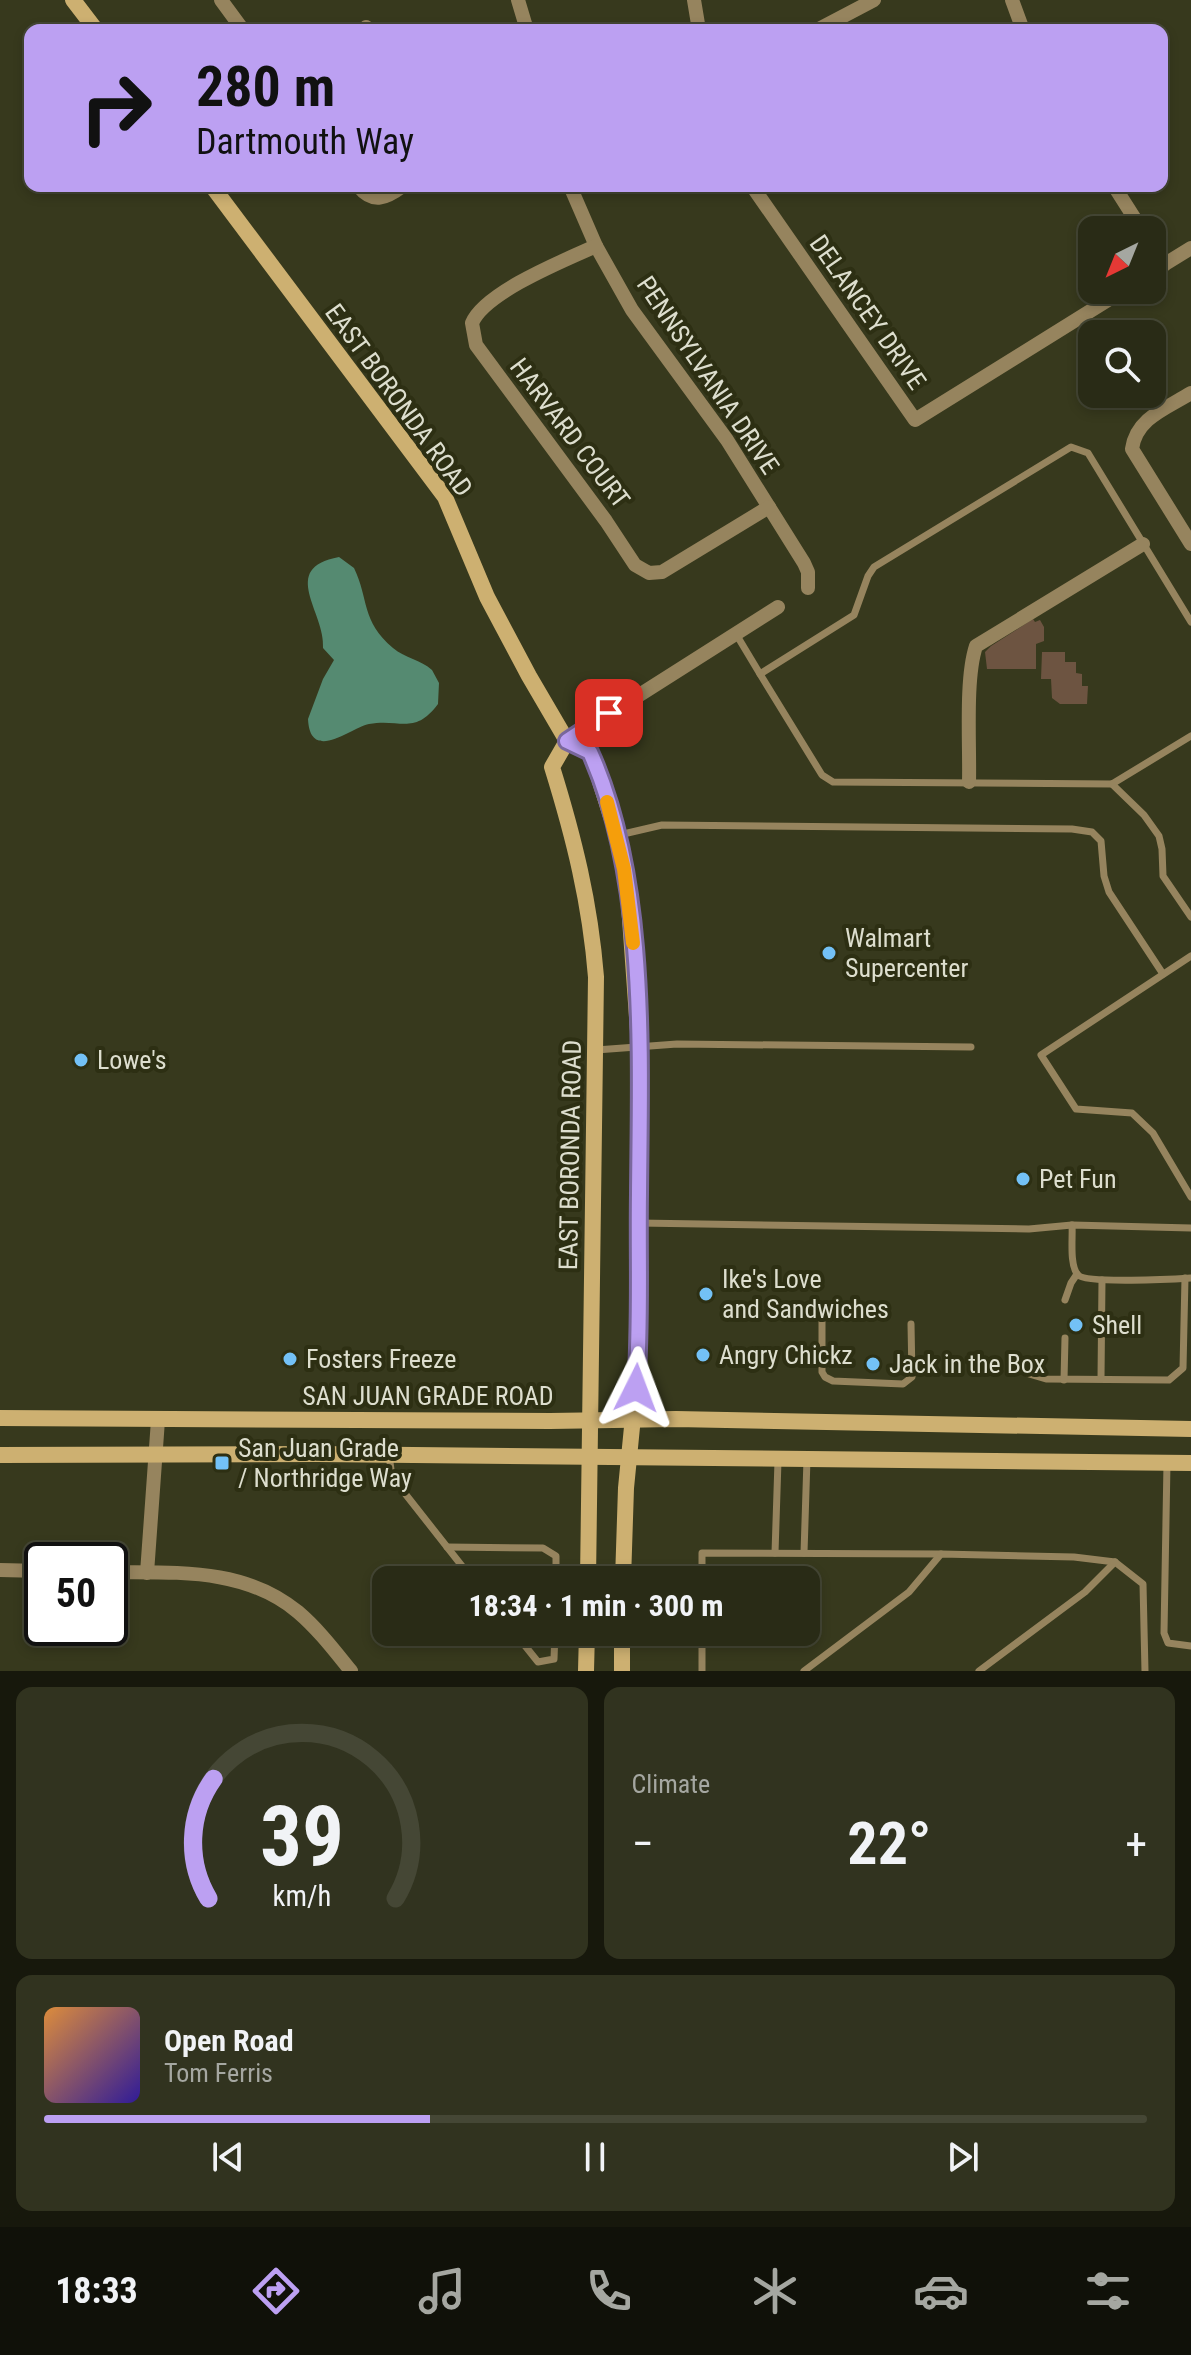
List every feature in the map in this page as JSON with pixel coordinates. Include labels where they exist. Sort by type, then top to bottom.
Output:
[{"type":"main road","points":[[73,0],[91,24]]},
{"type":"main road","name":"EAST BORONDA ROAD","points":[[216,192],[445,497],[487,597],[567,741],[591,753],[617,835],[633,939],[639,1045],[638,1366],[626,1488],[623,1566]]},
{"type":"main road","name":"EAST BORONDA ROAD","points":[[567,741],[552,767],[570,823],[591,923],[596,977],[588,1566]]},
{"type":"main road","name":"SAN JUAN GRADE ROAD","points":[[0,1418],[634,1419],[1191,1429]]},
{"type":"main road","points":[[0,1455],[389,1454],[1191,1463]]},
{"type":"main road","points":[[586,1671],[587,1646]]},
{"type":"main road","points":[[622,1646],[622,1671]]},
{"type":"street","points":[[221,0],[239,24]]},
{"type":"street","points":[[518,0],[525,24]]},
{"type":"street","points":[[694,0],[698,24]]},
{"type":"street","points":[[828,24],[874,0]]},
{"type":"street","points":[[1012,0],[1021,24]]},
{"type":"street","points":[[364,192],[378,199],[395,192]]},
{"type":"street","name":"PENNSYLVANIA DRIVE","points":[[573,192],[596,246],[632,310],[727,440],[804,563],[808,572],[808,588]]},
{"type":"street","name":"DELANCEY DRIVE","points":[[756,192],[915,420],[1101,304]]},
{"type":"street","points":[[1118,192],[1133,216]]},
{"type":"street","name":"HARVARD COURT","points":[[596,246],[520,283],[480,309],[471,328],[479,351],[642,571],[662,572],[769,507]]},
{"type":"street","points":[[1166,264],[1191,248]]},
{"type":"street","points":[[1191,393],[1145,421],[1134,433],[1132,449],[1191,544]]},
{"type":"street","points":[[969,782],[971,690],[976,646],[1143,544]]},
{"type":"street","points":[[567,741],[778,607]]},
{"type":"street","points":[[147,1573],[158,1420]]},
{"type":"street","points":[[0,1570],[24,1571]]},
{"type":"street","points":[[128,1572],[208,1575],[262,1589],[280,1598],[310,1623],[351,1671]]},
{"type":"lane","points":[[760,674],[854,615],[874,567],[1068,448],[1079,448],[1088,453],[1191,622]]},
{"type":"lane","points":[[736,634],[816,766],[828,780],[1112,784],[1191,736]]},
{"type":"lane","points":[[1112,784],[1144,815],[1159,836],[1163,876],[1191,917]]},
{"type":"lane","points":[[617,835],[662,825],[1072,829],[1092,832],[1101,841],[1104,876],[1109,892],[1163,974]]},
{"type":"lane","points":[[1191,956],[1041,1055],[1076,1109],[1132,1113],[1153,1133],[1191,1197]]},
{"type":"lane","points":[[596,1050],[639,1045],[971,1047]]},
{"type":"lane","points":[[639,1223],[1029,1229],[1072,1225],[1191,1228]]},
{"type":"lane","points":[[1029,1374],[1064,1380],[1169,1380],[1183,1368],[1188,1278],[1083,1278],[1074,1267],[1072,1225]]},
{"type":"lane","points":[[1065,1300],[1077,1274]]},
{"type":"lane","points":[[1101,1378],[1102,1280]]},
{"type":"lane","points":[[822,1322],[822,1372],[825,1377],[833,1381],[903,1384],[912,1377],[911,1324]]},
{"type":"lane","points":[[1064,1380],[1065,1338]]},
{"type":"lane","points":[[389,1454],[392,1477],[462,1566]]},
{"type":"lane","points":[[775,1553],[778,1458]]},
{"type":"lane","points":[[804,1553],[807,1459]]},
{"type":"lane","points":[[1167,1463],[1164,1633],[1168,1643],[1191,1646]]},
{"type":"lane","points":[[447,1547],[543,1548],[556,1556],[556,1566]]},
{"type":"lane","points":[[702,1566],[702,1553],[941,1554],[1074,1557],[1115,1562],[1143,1584],[1145,1671]]},
{"type":"lane","points":[[804,1671],[909,1592],[941,1554]]},
{"type":"lane","points":[[979,1671],[1085,1592],[1115,1562]]},
{"type":"lane","points":[[525,1646],[538,1662],[554,1659],[554,1646]]},
{"type":"lane","points":[[702,1646],[702,1671]]},
{"type":"shaded area","points":[[339,557],[354,568],[371,619],[383,638],[398,651],[432,670],[439,683],[438,704],[414,723],[369,724],[324,741],[316,739],[310,732],[308,719],[323,679],[334,660],[323,648],[308,581],[311,571],[321,563]]},
{"type":"shaded area","points":[[1033,619],[1035,622],[1040,620],[1044,627],[1044,641],[1036,644],[1036,669],[987,669],[985,652]]},
{"type":"shaded area","points":[[1042,652],[1065,652],[1065,662],[1076,662],[1076,673],[1082,674],[1082,686],[1088,686],[1087,704],[1060,704],[1052,698],[1051,679],[1041,679]]},
{"type":"slow traffic","points":[[607,802],[624,869],[633,943]]},
{"type":"place","name":"Walmart Supercenter","points":[[829,953]]},
{"type":"place","name":"Lowe's","points":[[81,1060]]},
{"type":"place","name":"Pet Fun","points":[[1023,1179]]},
{"type":"place","name":"Ike's Love and Sandwiches","points":[[706,1294]]},
{"type":"place","name":"Shell","points":[[1076,1325]]},
{"type":"place","name":"Angry Chickz","points":[[703,1355]]},
{"type":"place","name":"Fosters Freeze","points":[[290,1359]]},
{"type":"place","name":"Jack in the Box","points":[[873,1364]]},
{"type":"place","name":"San Juan Grade / Northridge Way","points":[[222,1463]]},
{"type":"route","points":[[609,713],[567,741],[590,752],[617,835],[628,891],[640,1088],[636,1388]]}]
